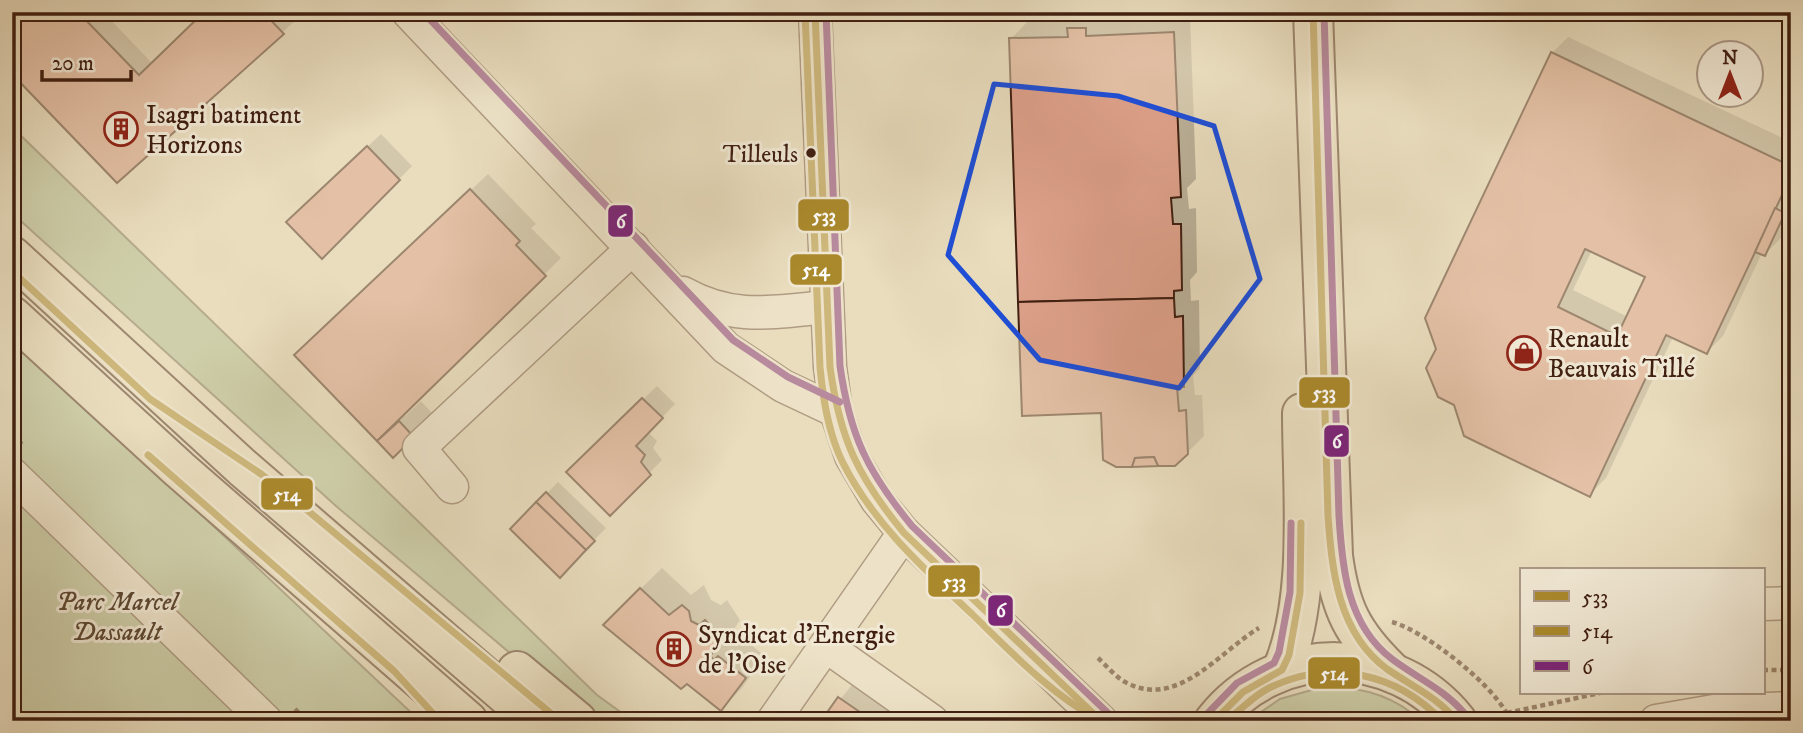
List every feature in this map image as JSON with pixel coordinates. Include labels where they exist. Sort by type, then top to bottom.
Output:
[{"type":"main road","points":[[1282,670],[1294,634],[1301,571],[1303,233],[1295,12]]},
{"type":"main road","points":[[1313,12],[1333,556],[1338,590],[1348,619],[1363,642],[1390,670],[1428,691],[1457,721]]},
{"type":"main road","points":[[12,256],[157,391],[536,721]]},
{"type":"main road","points":[[12,316],[179,469],[468,721]]},
{"type":"main road","points":[[157,391],[267,465],[308,497],[577,721]]},
{"type":"main road","points":[[1211,719],[1250,687],[1282,670],[1311,663],[1340,661],[1390,670]]},
{"type":"main road","points":[[401,663],[455,721]]},
{"type":"street","points":[[408,12],[713,335],[742,361],[791,391],[836,411]]},
{"type":"street","points":[[815,12],[827,307],[836,411],[858,467],[877,500],[904,533],[1101,721]]},
{"type":"street","points":[[452,487],[419,448],[633,248]]},
{"type":"street","points":[[669,286],[705,305],[740,313],[827,307]]},
{"type":"street","points":[[12,474],[266,721]]},
{"type":"street","points":[[773,721],[904,533]]},
{"type":"street","points":[[1764,604],[1791,603]]},
{"type":"street","points":[[826,646],[932,721]]},
{"type":"street","points":[[1068,689],[1127,721]]},
{"type":"street","points":[[1656,721],[1725,710],[1791,708]]},
{"type":"path","points":[[1764,670],[1791,670]]},
{"type":"path","points":[[1507,713],[1595,694]]},
{"type":"highlighted area","points":[[994,84],[1118,96],[1214,126],[1260,279],[1179,388],[1040,360],[948,255]]},
{"type":"green space","points":[[12,127],[597,695],[633,721],[591,721],[576,709],[336,506],[12,213]]},
{"type":"green space","name":"Parc Marcel Dassault","points":[[12,336],[420,721],[12,721]]},
{"type":"green space","points":[[1322,687],[1349,688],[1375,694],[1411,712],[1421,721],[1248,721],[1280,699]]},
{"type":"building","name":"Isagri batiment Horizons","points":[[12,12],[78,12],[139,75],[204,12],[263,12],[284,34],[117,183],[12,74]]},
{"type":"building","points":[[1067,28],[1086,28],[1086,36],[1174,32],[1181,197],[1171,198],[1173,224],[1181,224],[1182,290],[1174,291],[1174,298],[1018,302],[1009,38],[1068,37]]},
{"type":"building","points":[[1551,52],[1791,166],[1791,176],[1707,354],[1666,335],[1590,497],[1464,436],[1454,405],[1438,397],[1426,368],[1436,349],[1425,318]],"holes":[[[1585,249],[1645,277],[1617,336],[1558,307]]]},
{"type":"building","points":[[367,146],[400,180],[322,259],[286,222]]},
{"type":"building","points":[[470,189],[520,241],[516,245],[546,276],[377,441],[294,355]]},
{"type":"building","points":[[1775,208],[1785,213],[1765,256],[1755,252]]},
{"type":"building","points":[[1174,298],[1175,317],[1183,316],[1184,387],[1177,387],[1179,411],[1186,410],[1188,454],[1175,466],[1158,466],[1154,457],[1135,458],[1132,467],[1116,467],[1103,460],[1101,413],[1022,416],[1018,302]]},
{"type":"building","points":[[642,398],[663,418],[636,446],[645,455],[641,462],[651,475],[610,516],[566,472]]},
{"type":"building","points":[[399,421],[414,437],[393,458],[377,441]]},
{"type":"building","points":[[1154,457],[1158,466],[1132,467],[1135,458]]},
{"type":"building","points":[[546,492],[595,541],[586,550],[536,502]]},
{"type":"building","points":[[536,502],[586,550],[560,578],[510,529]]},
{"type":"building","name":"Syndicat d'Energie de l'Oise","points":[[640,588],[669,615],[682,605],[689,611],[691,621],[699,625],[705,620],[720,642],[710,656],[714,660],[718,656],[746,678],[721,711],[687,684],[681,689],[603,625]]},
{"type":"building","points":[[838,697],[873,721],[821,721]]},
{"type":"transit line","name":"6","points":[[423,12],[733,340],[788,377],[840,402]]},
{"type":"transit line","name":"514","points":[[805,12],[820,367],[827,415],[837,450],[868,504],[900,544],[1033,672],[1065,699],[1100,721]]},
{"type":"transit line","name":"533","points":[[815,12],[830,367],[839,416],[853,456],[874,494],[904,533],[1101,721]]},
{"type":"transit line","name":"6","points":[[826,12],[840,366],[855,433],[883,488],[912,526],[1108,713]]},
{"type":"transit line","name":"533","points":[[1313,12],[1328,516],[1336,579],[1348,619],[1371,654],[1387,669],[1433,698],[1457,721]]},
{"type":"transit line","name":"6","points":[[1324,12],[1339,516],[1345,575],[1356,612],[1377,645],[1392,659],[1457,705],[1465,714]]},
{"type":"transit line","name":"514","points":[[12,271],[150,399],[261,474],[301,505],[560,721]]},
{"type":"transit line","name":"514","points":[[148,455],[394,671],[440,721]]},
{"type":"transit line","name":"6","points":[[1207,714],[1237,683],[1274,663],[1279,652],[1290,592],[1291,523]]},
{"type":"transit line","name":"533","points":[[1214,721],[1243,692],[1282,670],[1289,655],[1300,593],[1301,523]]},
{"type":"transit line","name":"514","points":[[1226,721],[1269,688],[1292,679],[1338,673],[1361,675],[1404,691],[1442,721]]},
{"type":"place","name":"Isagri batiment Horizons","points":[[121,129]]},
{"type":"place","name":"Tilleuls","points":[[811,153]]},
{"type":"place","name":"Renault Beauvais Tillé","points":[[1524,353]]},
{"type":"place","name":"Syndicat d'Energie de l'Oise","points":[[674,649]]}]
